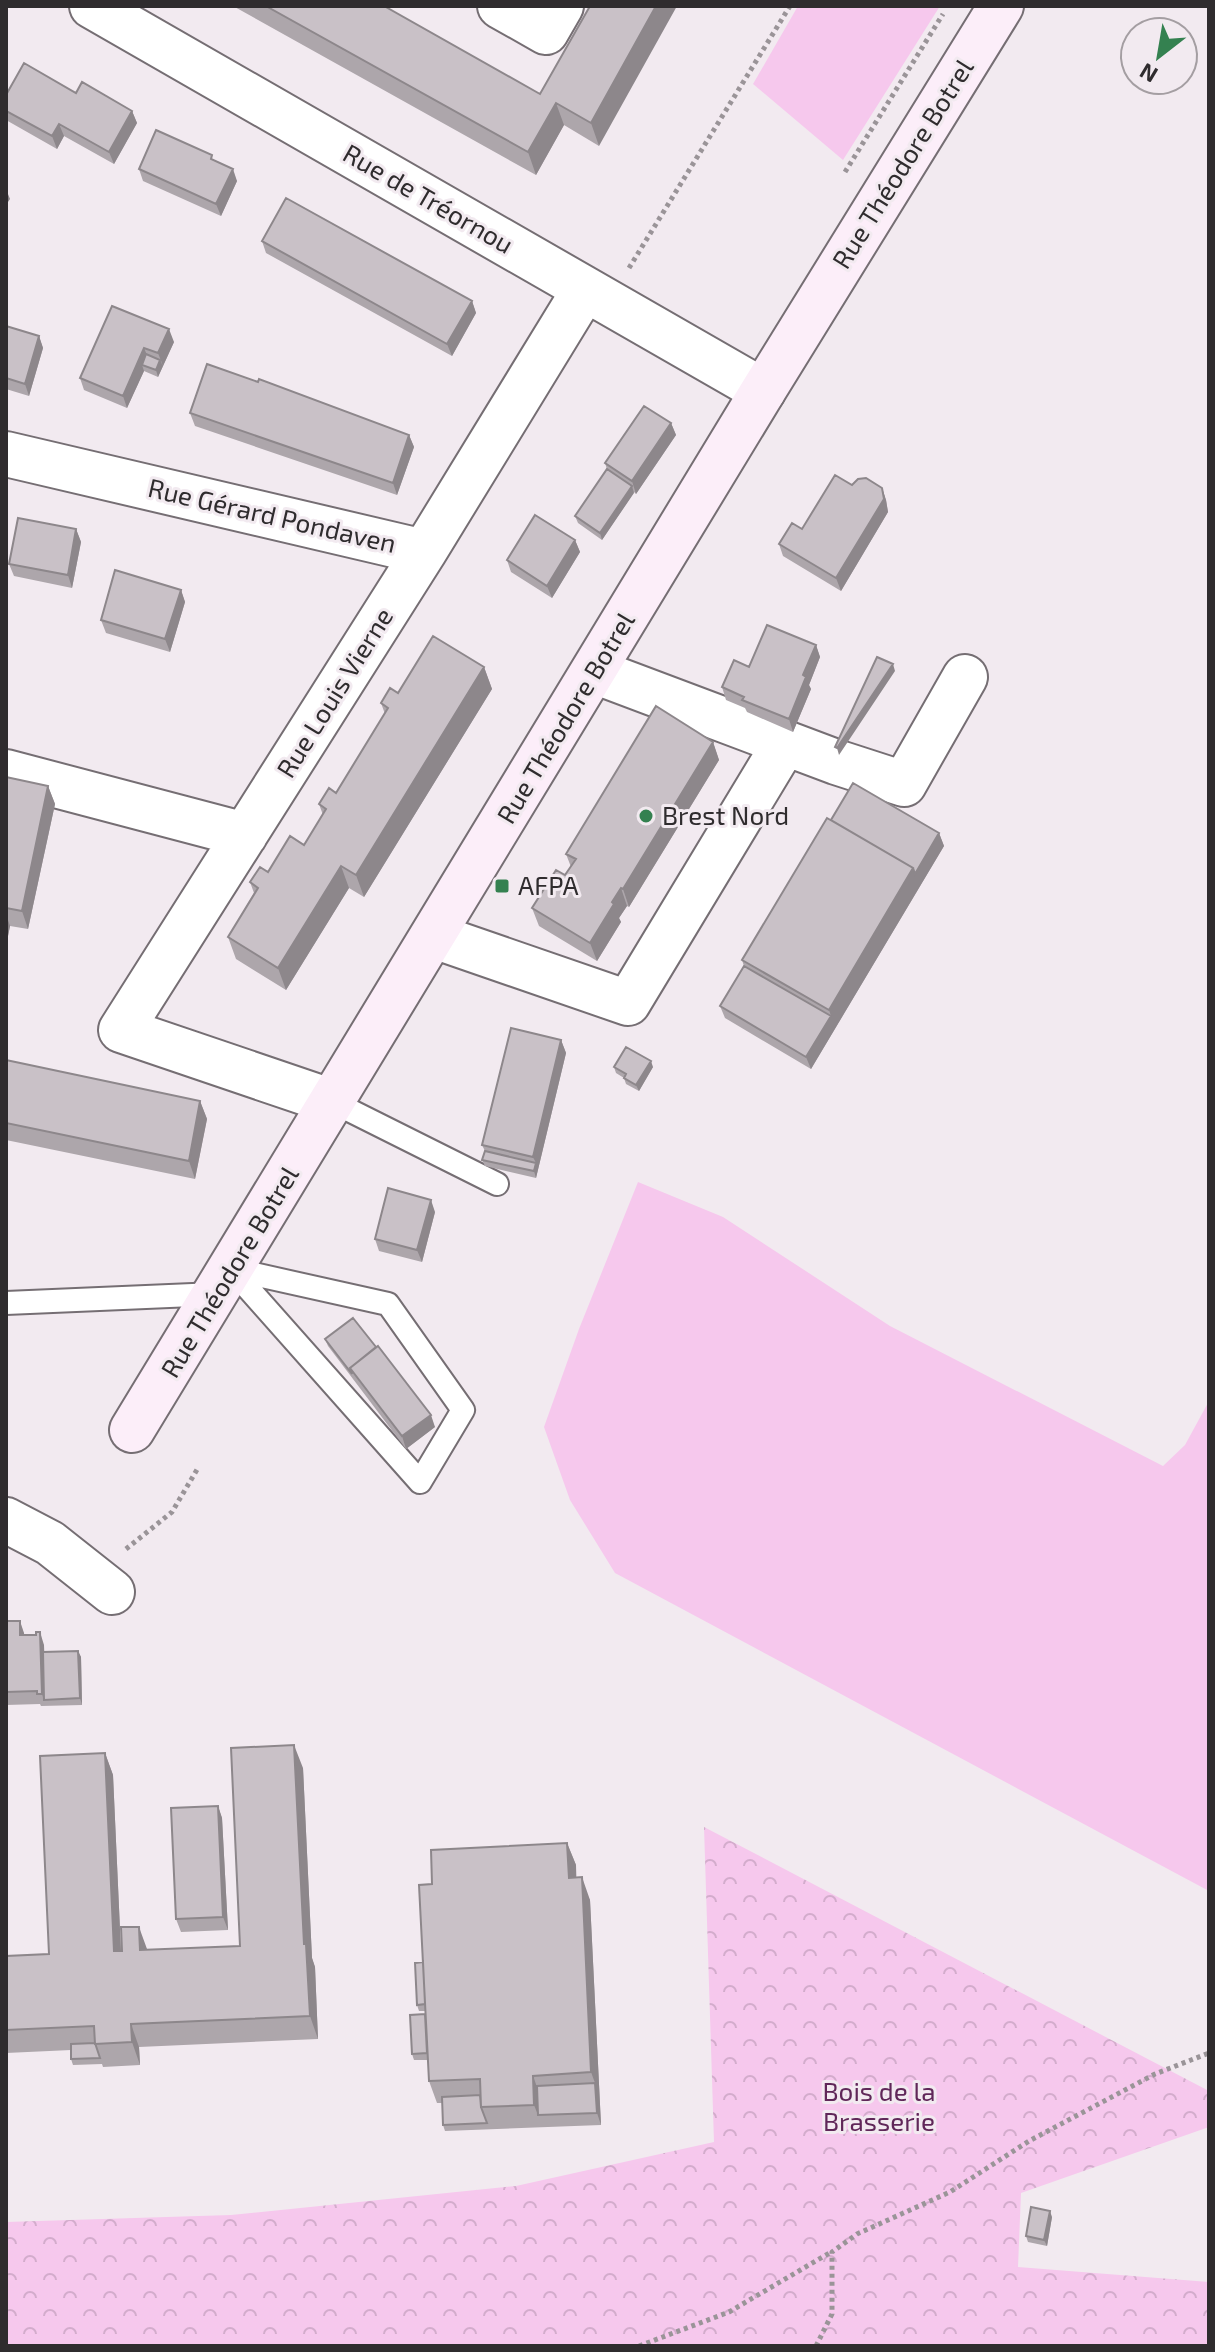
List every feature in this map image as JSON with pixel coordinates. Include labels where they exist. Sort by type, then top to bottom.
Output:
[{"type":"street","name":"Rue de Tréornou","points":[[92,6],[763,391]]},
{"type":"street","points":[[500,6],[546,32],[561,6]]},
{"type":"street","name":"Rue Théodore Botrel","points":[[132,1430],[763,391],[1001,6]]},
{"type":"street","name":"Rue Gérard Pondaven","points":[[6,454],[424,552],[597,296]]},
{"type":"street","name":"Rue Louis Vierne","points":[[333,1102],[121,1030],[424,552]]},
{"type":"street","points":[[594,671],[904,784],[965,677]]},
{"type":"street","points":[[434,936],[628,1003],[785,743]]},
{"type":"street","points":[[6,772],[245,835]]},
{"type":"street","points":[[6,1520],[50,1543],[112,1592]]},
{"type":"lane","points":[[333,1102],[497,1184]]},
{"type":"lane","points":[[6,1303],[223,1282],[388,1304],[463,1410],[420,1482],[223,1282]]},
{"type":"path","points":[[597,296],[790,6]]},
{"type":"path","points":[[144,1535],[172,1512],[198,1468]]},
{"type":"path","points":[[639,2346],[729,2312],[857,2234],[950,2192],[1029,2141],[1155,2074],[1209,2053]]},
{"type":"path","points":[[816,2346],[832,2314],[832,2252]]},
{"type":"green space","points":[[798,6],[940,6],[843,160],[753,84]]},
{"type":"green space","points":[[638,1182],[723,1217],[890,1326],[1163,1466],[1185,1445],[1209,1401],[1209,1891],[615,1573],[570,1500],[544,1427],[579,1329]]},
{"type":"green space","name":"Bois de la Brasserie","points":[[704,1827],[1209,2091],[1209,2127],[1021,2193],[1018,2267],[1209,2282],[1209,2346],[6,2346],[6,2222],[231,2215],[516,2186],[714,2142]]},
{"type":"building","points":[[266,6],[384,6],[540,94],[590,6],[656,6],[591,123],[556,103],[528,152]]},
{"type":"building","points":[[24,63],[76,93],[82,82],[132,111],[109,152],[59,124],[52,136],[6,111],[6,95]]},
{"type":"building","points":[[156,130],[212,155],[211,159],[233,169],[216,204],[139,169]]},
{"type":"building","points":[[286,198],[472,301],[447,344],[262,241]]},
{"type":"building","points":[[112,306],[169,329],[158,353],[144,348],[123,396],[80,378]]},
{"type":"building","points":[[6,326],[39,336],[25,384],[6,378]]},
{"type":"building","points":[[146,354],[160,360],[156,370],[142,365]]},
{"type":"building","points":[[207,364],[258,382],[259,379],[409,435],[393,483],[190,413]]},
{"type":"building","points":[[644,406],[671,423],[632,481],[605,463]]},
{"type":"building","points":[[607,469],[632,486],[600,533],[575,516]]},
{"type":"building","points":[[835,475],[852,485],[858,479],[866,478],[882,488],[884,499],[836,578],[779,544],[792,523],[802,529]]},
{"type":"building","points":[[535,515],[575,540],[547,586],[507,560]]},
{"type":"building","points":[[18,518],[76,529],[68,575],[9,564]]},
{"type":"building","points":[[115,570],[181,590],[165,639],[101,620]]},
{"type":"building","points":[[767,625],[816,645],[789,719],[742,700],[744,697],[722,687],[734,660],[749,667]]},
{"type":"building","points":[[433,636],[484,667],[356,875],[341,866],[278,968],[228,937],[258,888],[250,882],[260,867],[268,872],[290,836],[304,845],[326,809],[319,804],[329,788],[336,793],[388,708],[381,703],[390,688],[398,693]]},
{"type":"building","points":[[877,657],[893,664],[837,748],[835,747]]},
{"type":"building","name":"Brest Nord","points":[[656,706],[713,742],[612,902],[614,904],[590,943],[532,908],[556,870],[565,875],[576,859],[566,854]]},
{"type":"building","points":[[6,777],[48,786],[22,911],[6,908]]},
{"type":"building","points":[[853,783],[939,833],[915,874],[913,868],[831,820]]},
{"type":"building","points":[[827,818],[913,868],[829,1010],[742,960]]},
{"type":"building","points":[[744,966],[831,1016],[806,1057],[720,1006]]},
{"type":"building","points":[[511,1028],[561,1040],[533,1157],[482,1145]]},
{"type":"building","points":[[626,1047],[651,1061],[636,1085],[614,1067]]},
{"type":"building","points":[[6,1060],[200,1101],[189,1161],[6,1123]]},
{"type":"building","points":[[485,1151],[536,1163],[534,1171],[482,1160]]},
{"type":"building","points":[[388,1188],[431,1200],[417,1250],[375,1239]]},
{"type":"building","points":[[353,1318],[376,1347],[350,1368],[352,1374],[325,1339]]},
{"type":"building","points":[[378,1346],[431,1415],[402,1436],[350,1368]]},
{"type":"building","points":[[6,1621],[20,1621],[20,1635],[40,1632],[42,1694],[37,1694],[37,1691],[6,1692]]},
{"type":"building","points":[[78,1651],[80,1698],[44,1700],[43,1652]]},
{"type":"building","points":[[294,1745],[310,2016],[131,2024],[132,2042],[95,2044],[94,2026],[6,2030],[6,1956],[49,1954],[40,1756],[105,1753],[114,1951],[122,1951],[121,1927],[139,1927],[140,1950],[240,1946],[231,1748]]},
{"type":"building","points":[[218,1806],[223,1917],[176,1919],[171,1808]]},
{"type":"building","points":[[567,1843],[569,1878],[582,1877],[591,2072],[533,2076],[534,2105],[481,2107],[480,2079],[429,2081],[419,1885],[432,1884],[431,1850]]},
{"type":"building","points":[[423,1962],[425,2004],[417,2005],[415,1963]]},
{"type":"building","points":[[425,2014],[427,2053],[412,2054],[410,2015]]},
{"type":"building","points":[[95,2043],[100,2058],[71,2059],[71,2044]]},
{"type":"building","points":[[595,2083],[597,2113],[538,2115],[537,2086]]},
{"type":"building","points":[[480,2095],[487,2123],[443,2125],[442,2097]]},
{"type":"building","points":[[1031,2207],[1050,2211],[1044,2240],[1026,2236]]},
{"type":"place","name":"Brest Nord","points":[[646,816]]},
{"type":"place","name":"AFPA","points":[[502,886]]}]
